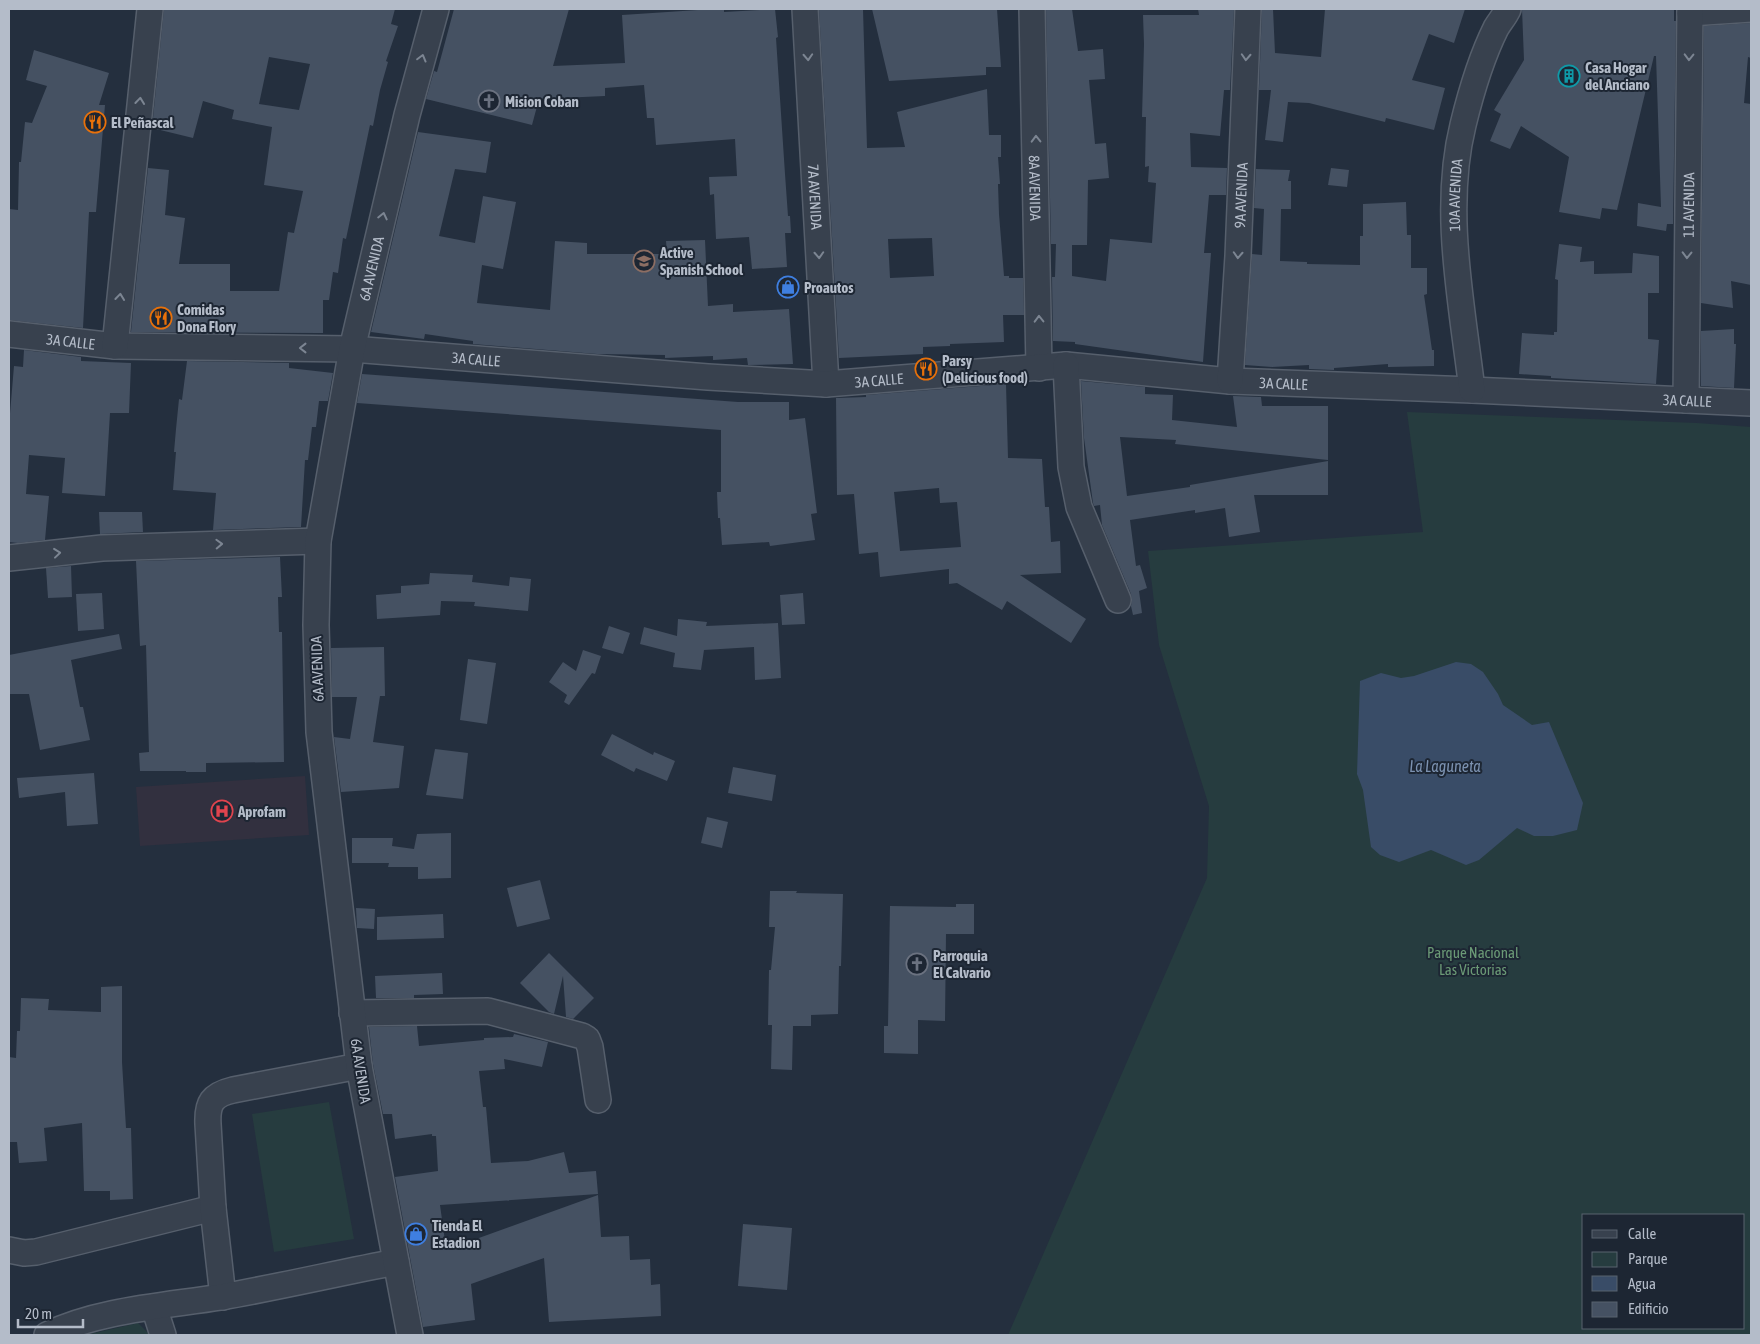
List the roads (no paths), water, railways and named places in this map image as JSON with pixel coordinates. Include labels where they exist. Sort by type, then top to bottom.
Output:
[{"type":"street","points":[[115,346],[150,9]]},
{"type":"street","name":"6A AVENIDA","points":[[410,1335],[359,1066],[320,732],[316,625],[318,541],[352,349],[407,115],[436,9]]},
{"type":"street","name":"7A AVENIDA","points":[[805,9],[826,384]]},
{"type":"street","name":"8A AVENIDA","points":[[1032,9],[1040,368]]},
{"type":"street","name":"9A AVENIDA","points":[[1230,381],[1238,256],[1248,9]]},
{"type":"street","name":"10A AVENIDA","points":[[1472,390],[1455,242],[1456,160],[1462,127],[1482,62],[1496,28],[1508,9]]},
{"type":"street","points":[[1690,11],[1751,9]]},
{"type":"street","name":"11 AVENIDA","points":[[1686,400],[1690,11]]},
{"type":"street","name":"3A CALLE","points":[[9,334],[115,346],[352,349],[708,377],[826,384],[1066,365],[1230,381],[1751,403]]},
{"type":"street","points":[[1066,365],[1071,467],[1079,507],[1118,600]]},
{"type":"street","points":[[9,558],[102,548],[318,541]]},
{"type":"street","points":[[352,1013],[488,1011],[582,1036],[587,1039],[590,1047],[598,1100]]},
{"type":"street","points":[[223,1296],[213,1208],[207,1111],[212,1100],[221,1093],[233,1090],[359,1066]]},
{"type":"street","points":[[9,1250],[24,1253],[36,1252],[213,1208]]},
{"type":"street","points":[[47,1335],[91,1319],[223,1296],[396,1262]]},
{"type":"street","points":[[154,1307],[164,1335]]},
{"type":"water","name":"La Laguneta","points":[[1456,662],[1471,664],[1483,672],[1503,705],[1532,725],[1549,722],[1583,803],[1577,830],[1553,836],[1534,836],[1517,828],[1479,860],[1466,865],[1431,850],[1399,862],[1380,855],[1371,847],[1363,790],[1357,774],[1360,681],[1381,673],[1401,678],[1414,676]]},
{"type":"place","name":"Casa Hogar del Anciano","points":[[1569,76]]},
{"type":"place","name":"Mision Coban","points":[[489,101]]},
{"type":"place","name":"El Peñascal","points":[[95,122]]},
{"type":"place","name":"Active Spanish School","points":[[644,261]]},
{"type":"place","name":"Proautos","points":[[788,287]]},
{"type":"place","name":"Comidas Dona Flory","points":[[161,318]]},
{"type":"place","name":"Parsy (Delicious food)","points":[[926,369]]},
{"type":"place","name":"Aprofam","points":[[222,811]]},
{"type":"place","name":"Parroquia El Calvario","points":[[917,964]]},
{"type":"place","name":"Tienda El Estadion","points":[[416,1234]]},
{"type":"park label","name":"Parque Nacional Las Victorias","points":[[1473,960]]}]
